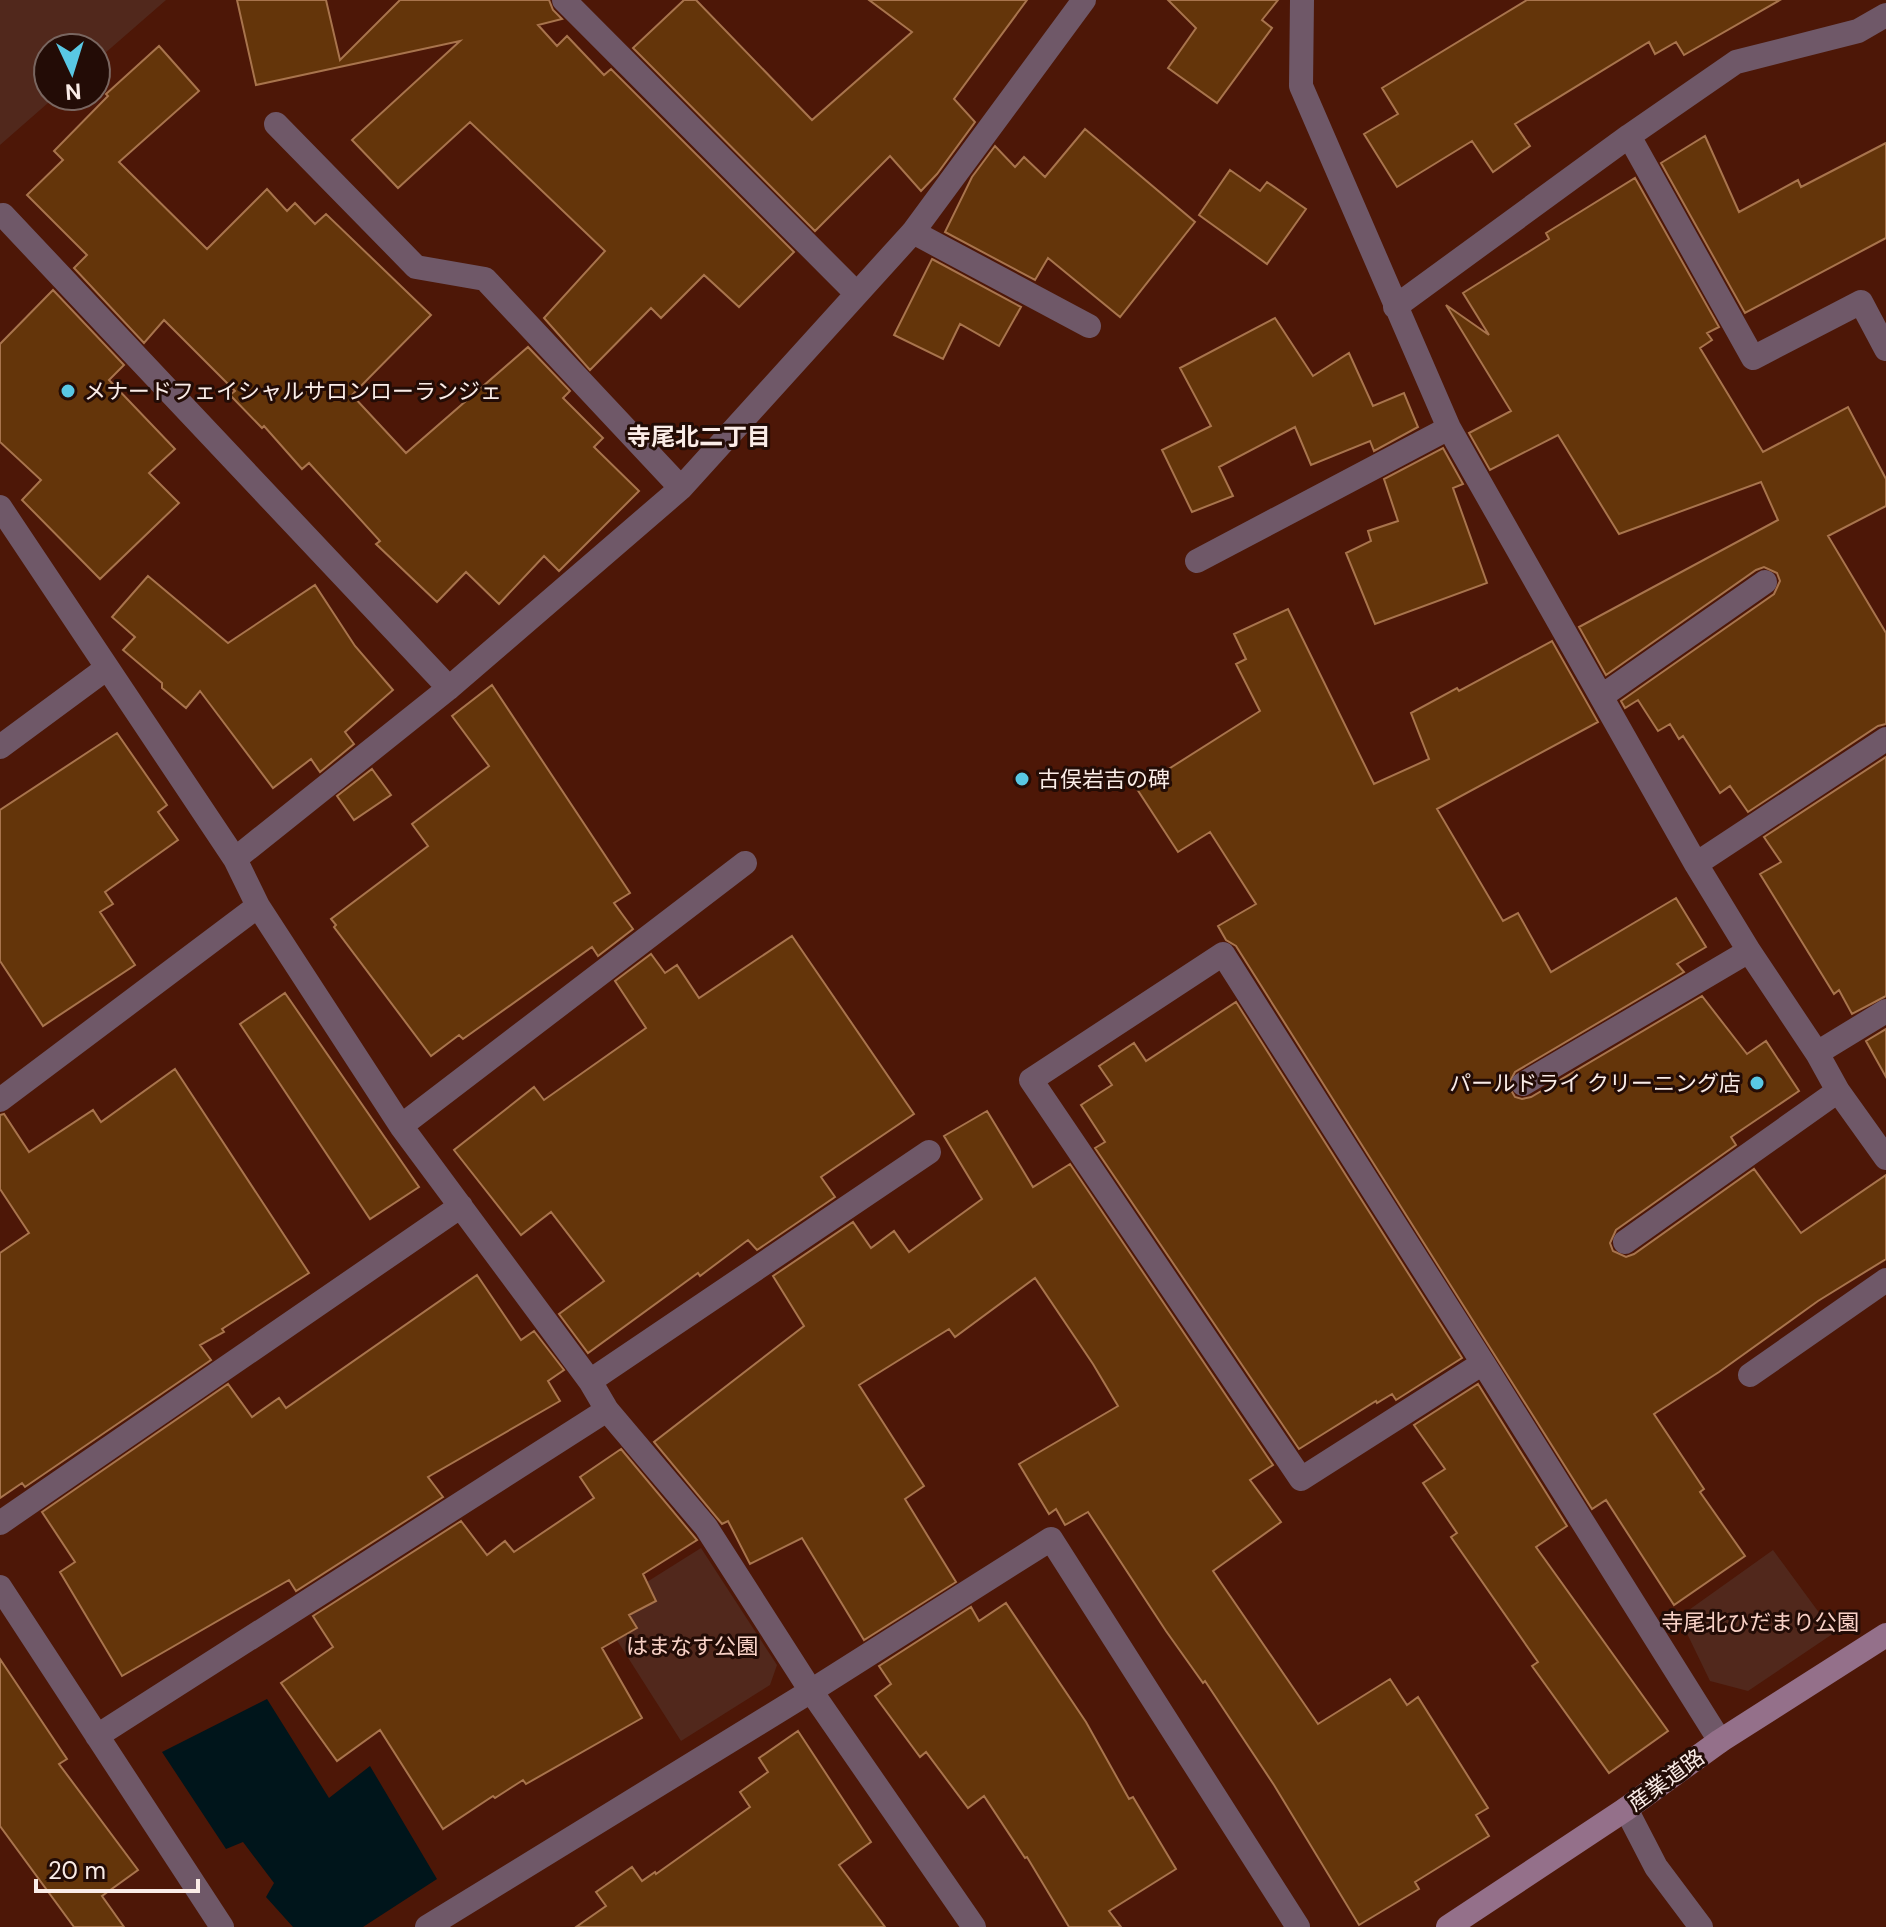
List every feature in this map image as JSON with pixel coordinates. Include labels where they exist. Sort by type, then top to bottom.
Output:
[{"type":"street","points":[[564,0],[856,293]]},
{"type":"street","points":[[235,859],[449,688],[681,488],[913,232],[1084,0]]},
{"type":"street","points":[[1302,0],[1301,86],[1449,428],[1696,864],[1838,1091],[1886,1158]]},
{"type":"street","points":[[1395,307],[1736,62],[1858,31],[1886,15]]},
{"type":"street","points":[[276,124],[416,267],[485,279],[681,488]]},
{"type":"street","points":[[1629,136],[1753,358],[1861,302],[1886,349]]},
{"type":"street","points":[[3,215],[449,688]]},
{"type":"street","points":[[913,232],[1089,326]]},
{"type":"street","points":[[1197,561],[1449,428]]},
{"type":"street","points":[[0,507],[235,859],[258,906],[401,1126],[590,1381],[607,1410],[706,1527],[811,1691],[974,1927]]},
{"type":"street","points":[[1602,696],[1765,582]]},
{"type":"street","points":[[0,747],[107,668]]},
{"type":"street","points":[[1696,864],[1886,739]]},
{"type":"street","points":[[401,1126],[745,863]]},
{"type":"street","points":[[0,1100],[258,906]]},
{"type":"street","points":[[1523,1084],[1749,951]]},
{"type":"street","points":[[1483,1363],[1301,1479],[1031,1080],[1223,954],[1483,1363],[1720,1741]]},
{"type":"street","points":[[1817,1053],[1886,1011]]},
{"type":"street","points":[[1625,1242],[1838,1091]]},
{"type":"street","points":[[590,1381],[929,1152]]},
{"type":"street","points":[[0,1523],[461,1206]]},
{"type":"street","points":[[1750,1375],[1886,1280]]},
{"type":"street","points":[[97,1736],[607,1410]]},
{"type":"street","points":[[427,1927],[1051,1539],[1298,1927]]},
{"type":"street","points":[[0,1587],[222,1927]]},
{"type":"street","name":"産業道路","points":[[1448,1927],[1626,1809],[1720,1741],[1886,1635]]},
{"type":"street","points":[[1626,1809],[1656,1867],[1701,1927]]},
{"type":"green space","points":[[0,0],[166,0],[112,47],[112,32],[32,32],[32,112],[38,112],[0,145]]},
{"type":"green space","name":"はまなす公園","points":[[701,1548],[777,1665],[770,1685],[681,1741],[599,1612]]},
{"type":"green space","name":"寺尾北ひだまり公園","points":[[1773,1550],[1834,1633],[1748,1691],[1710,1681],[1679,1617]]},
{"type":"water","points":[[267,1699],[329,1798],[370,1766],[437,1879],[363,1927],[293,1927],[266,1897],[274,1883],[243,1842],[226,1849],[162,1752]]},
{"type":"building","points":[[237,0],[326,0],[340,60],[400,0],[549,0],[562,19],[538,25],[557,46],[567,36],[604,75],[611,69],[794,252],[739,307],[704,275],[661,318],[651,308],[590,370],[544,318],[605,251],[470,122],[398,188],[352,140],[460,41],[256,85]]},
{"type":"building","points":[[684,0],[696,0],[812,120],[912,32],[869,0],[1027,0],[954,99],[975,122],[937,174],[921,191],[890,156],[815,231],[633,48]]},
{"type":"building","points":[[1168,0],[1278,0],[1262,20],[1272,28],[1217,103],[1168,68],[1196,28]]},
{"type":"building","points":[[1527,0],[1780,0],[1684,55],[1676,42],[1655,54],[1649,42],[1515,124],[1530,146],[1493,172],[1472,141],[1397,187],[1364,134],[1398,114],[1382,88]]},
{"type":"building","points":[[159,46],[199,91],[119,162],[207,249],[267,189],[287,211],[295,203],[315,224],[326,214],[431,315],[352,395],[406,453],[528,347],[570,391],[563,398],[603,438],[594,447],[639,491],[559,571],[544,556],[499,604],[466,572],[437,602],[376,544],[380,541],[309,463],[302,469],[264,426],[262,428],[230,395],[235,391],[164,320],[144,343],[74,268],[87,255],[27,195],[63,160],[54,151],[92,112],[112,112],[112,89]]},
{"type":"building","points":[[1085,129],[1195,222],[1120,317],[1048,258],[1035,280],[945,232],[972,177],[995,146],[1015,167],[1024,157],[1045,177]]},
{"type":"building","points":[[1705,136],[1739,212],[1798,180],[1801,187],[1886,143],[1886,238],[1745,313],[1661,163]]},
{"type":"building","points":[[1230,170],[1260,191],[1267,182],[1306,209],[1267,264],[1199,215]]},
{"type":"building","points":[[1635,178],[1719,327],[1707,333],[1712,340],[1700,348],[1763,452],[1848,407],[1886,479],[1886,506],[1828,536],[1886,633],[1886,724],[1878,726],[1748,812],[1730,786],[1720,793],[1683,736],[1679,739],[1670,724],[1658,731],[1638,700],[1625,708],[1621,701],[1774,594],[1780,581],[1777,573],[1764,567],[1756,570],[1606,675],[1579,627],[1778,520],[1761,482],[1619,534],[1558,435],[1490,470],[1469,433],[1511,411],[1446,305],[1489,335],[1463,293],[1549,239],[1546,233]]},
{"type":"building","points":[[932,259],[1021,307],[999,346],[960,324],[943,359],[894,335]]},
{"type":"building","points":[[53,290],[124,365],[109,380],[175,449],[149,473],[179,503],[100,579],[22,500],[41,480],[0,442],[0,344]]},
{"type":"building","points":[[1275,318],[1313,376],[1349,353],[1373,406],[1404,393],[1418,427],[1374,451],[1370,441],[1311,465],[1295,427],[1219,467],[1233,496],[1192,512],[1162,450],[1211,426],[1180,368]]},
{"type":"building","points":[[1443,448],[1463,484],[1453,488],[1487,583],[1375,624],[1346,553],[1371,541],[1368,531],[1398,521],[1384,479]]},
{"type":"building","points":[[148,576],[228,643],[315,585],[355,646],[393,690],[345,732],[354,744],[320,772],[311,759],[273,788],[200,691],[186,708],[123,650],[135,637],[112,617]]},
{"type":"building","points":[[1288,609],[1374,784],[1429,759],[1411,713],[1552,641],[1598,722],[1437,809],[1503,921],[1518,913],[1551,972],[1676,898],[1706,947],[1677,964],[1684,972],[1515,1072],[1508,1085],[1515,1097],[1531,1097],[1702,996],[1747,1054],[1766,1041],[1799,1091],[1731,1137],[1736,1145],[1616,1230],[1610,1243],[1613,1251],[1626,1257],[1634,1254],[1754,1169],[1801,1233],[1886,1175],[1886,1259],[1818,1301],[1654,1414],[1704,1489],[1700,1492],[1745,1556],[1674,1605],[1606,1500],[1592,1509],[1236,946],[1226,940],[1218,926],[1256,904],[1210,832],[1178,852],[1137,789],[1260,711],[1236,664],[1246,659],[1234,634]]},
{"type":"building","points":[[492,685],[630,893],[614,903],[633,929],[598,956],[592,947],[463,1039],[459,1035],[431,1056],[331,919],[428,846],[412,824],[489,766],[452,716]]},
{"type":"building","points":[[117,733],[167,805],[158,812],[178,840],[105,892],[113,904],[100,912],[135,965],[43,1026],[0,961],[0,810]]},
{"type":"building","points":[[1886,757],[1886,996],[1852,1014],[1839,990],[1834,994],[1760,874],[1781,862],[1764,837]]},
{"type":"building","points":[[372,769],[391,795],[354,820],[337,796]]},
{"type":"building","points":[[792,936],[914,1114],[821,1177],[835,1197],[757,1250],[748,1240],[588,1353],[559,1314],[604,1281],[551,1212],[521,1235],[454,1150],[534,1087],[544,1100],[646,1028],[615,981],[651,954],[665,973],[677,965],[699,998]]},
{"type":"building","points":[[285,993],[419,1187],[370,1219],[240,1024]]},
{"type":"building","points":[[1236,1002],[1462,1358],[1396,1400],[1392,1394],[1376,1401],[1299,1449],[1095,1148],[1105,1142],[1081,1105],[1112,1085],[1099,1066],[1134,1043],[1146,1061]]},
{"type":"building","points":[[1886,1029],[1886,1077],[1866,1041]]},
{"type":"building","points":[[175,1069],[309,1273],[200,1345],[211,1360],[25,1487],[22,1483],[0,1498],[0,1253],[29,1233],[0,1189],[0,1115],[4,1114],[29,1152],[93,1110],[101,1122]]},
{"type":"building","points":[[987,1111],[1033,1187],[1070,1164],[1273,1465],[1250,1480],[1281,1522],[1213,1571],[1318,1724],[1390,1679],[1407,1705],[1418,1697],[1488,1808],[1476,1815],[1489,1836],[1415,1882],[1419,1889],[1359,1925],[1274,1785],[1205,1681],[1203,1683],[1166,1631],[1088,1512],[1065,1525],[1056,1509],[1049,1514],[1019,1464],[1118,1406],[1035,1278],[955,1337],[949,1329],[859,1385],[924,1486],[905,1499],[956,1582],[864,1640],[802,1538],[750,1564],[728,1521],[722,1524],[654,1442],[804,1326],[773,1276],[853,1222],[871,1248],[894,1231],[909,1252],[982,1199],[944,1136]]},
{"type":"building","points":[[477,1275],[521,1340],[534,1331],[564,1370],[548,1381],[560,1401],[428,1477],[443,1497],[296,1591],[289,1580],[122,1676],[60,1572],[75,1562],[42,1512],[228,1384],[252,1417],[279,1398],[286,1408]]},
{"type":"building","points":[[1478,1384],[1567,1526],[1536,1547],[1668,1731],[1609,1773],[1532,1666],[1538,1662],[1451,1537],[1457,1533],[1423,1483],[1445,1469],[1414,1425]]},
{"type":"building","points":[[621,1449],[697,1540],[643,1574],[656,1601],[629,1615],[637,1628],[602,1648],[642,1718],[526,1784],[523,1780],[495,1798],[493,1796],[443,1829],[380,1730],[337,1761],[281,1683],[333,1647],[313,1616],[461,1521],[487,1555],[505,1541],[514,1552],[594,1498],[580,1477]]},
{"type":"building","points":[[1006,1603],[1086,1722],[1129,1799],[1133,1797],[1176,1869],[1109,1911],[1121,1927],[1069,1927],[1027,1857],[984,1796],[968,1808],[926,1752],[920,1757],[875,1696],[891,1684],[879,1666],[971,1607],[979,1621]]},
{"type":"building","points":[[0,1659],[67,1759],[59,1764],[138,1870],[102,1896],[124,1927],[74,1927],[0,1826]]},
{"type":"building","points":[[798,1731],[871,1842],[839,1865],[885,1927],[576,1927],[606,1906],[596,1892],[632,1867],[642,1881],[656,1874],[750,1807],[740,1792],[768,1772],[759,1758]]},
{"type":"place","name":"メナードフェイシャルサロンローランジェ","points":[[68,391]]},
{"type":"place","name":"古俣岩吉の碑","points":[[1022,779]]},
{"type":"place","name":"パールドライ クリーニング店","points":[[1757,1083]]},
{"type":"district","name":"寺尾北二丁目","points":[[699,436]]}]
